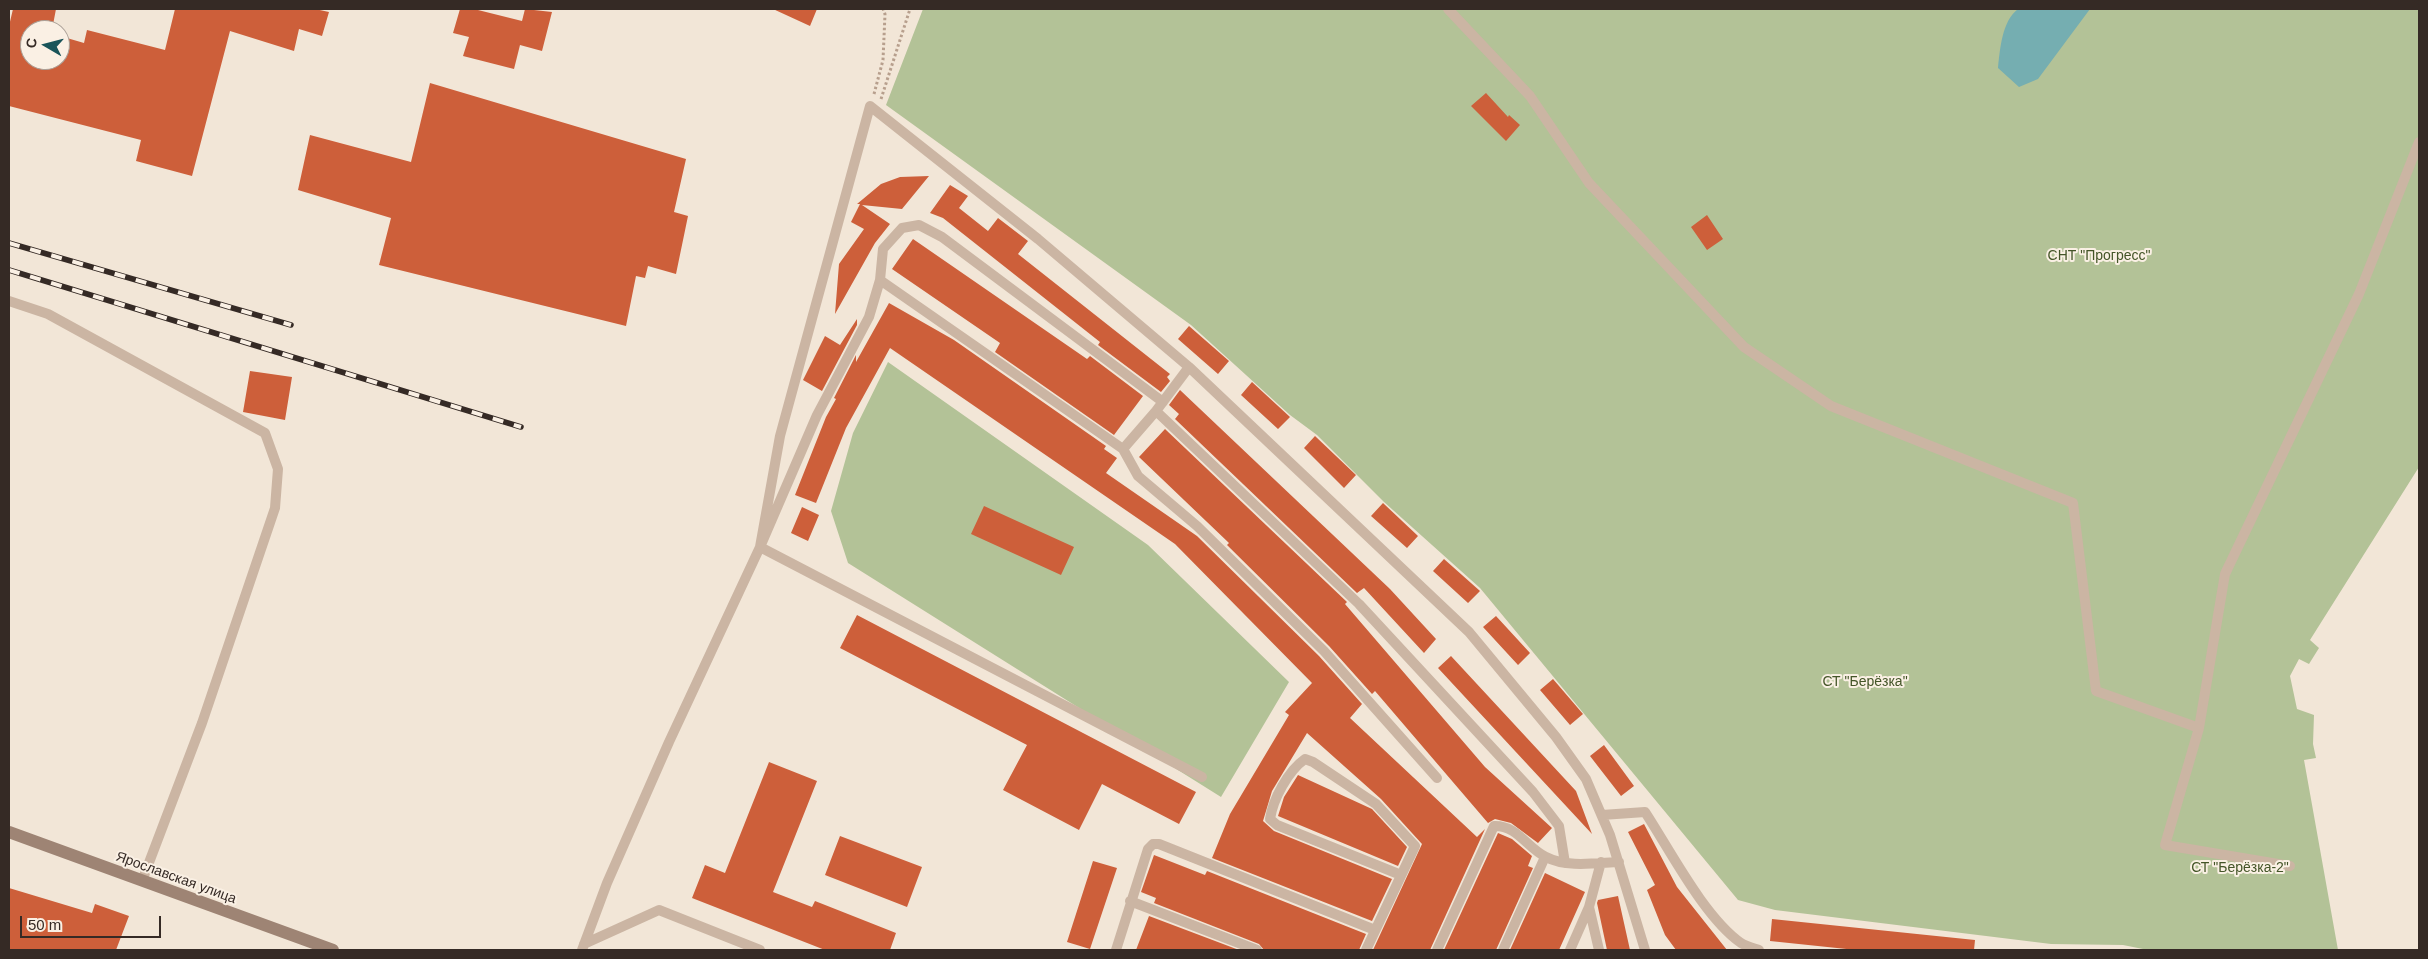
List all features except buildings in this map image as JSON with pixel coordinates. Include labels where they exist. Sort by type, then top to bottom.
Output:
[{"type":"main road","name":"Ярославская улица","points":[[9,832],[333,950]]},
{"type":"lane","points":[[1448,9],[1530,96],[1589,183],[1744,347],[1831,406],[2073,503],[2096,691],[2199,728]]},
{"type":"lane","points":[[760,547],[780,436],[873,109],[1038,239],[1189,367],[1469,632],[1556,738],[1586,779],[1602,815],[1619,862],[1645,950]]},
{"type":"lane","points":[[2290,866],[2165,845],[2199,728],[2225,574],[2359,294],[2419,142]]},
{"type":"lane","points":[[583,947],[607,883],[669,742],[760,547],[817,415],[869,317],[880,280],[883,249],[902,228],[919,225],[942,237],[1162,402]]},
{"type":"lane","points":[[880,280],[1123,450],[1138,476],[1197,526],[1324,651],[1437,778]]},
{"type":"lane","points":[[9,301],[48,314],[265,433],[278,469],[275,508],[202,723],[142,881]]},
{"type":"lane","points":[[1123,450],[1156,411],[1189,367]]},
{"type":"lane","points":[[1156,411],[1359,604],[1534,792],[1559,826],[1565,864]]},
{"type":"lane","points":[[760,547],[1202,777]]},
{"type":"lane","points":[[1366,950],[1401,875],[1414,846],[1376,804],[1313,762],[1305,760],[1295,766],[1272,809],[1270,819],[1277,825],[1401,875]]},
{"type":"lane","points":[[1602,815],[1646,812],[1702,900],[1722,925],[1742,943],[1759,950]]},
{"type":"lane","points":[[1437,950],[1494,826],[1503,825],[1513,830],[1545,857],[1565,864],[1619,862]]},
{"type":"lane","points":[[1116,950],[1148,849],[1153,844],[1159,844],[1375,930]]},
{"type":"lane","points":[[1503,950],[1545,857]]},
{"type":"lane","points":[[1570,950],[1589,907],[1602,862]]},
{"type":"lane","points":[[1130,901],[1257,950]]},
{"type":"lane","points":[[1589,907],[1599,950]]},
{"type":"lane","points":[[583,947],[659,910],[760,950]]},
{"type":"path","points":[[873,109],[883,60],[885,14],[883,9]]},
{"type":"path","points":[[873,109],[910,9]]},
{"type":"green space","points":[[923,9],[2419,9],[2419,467],[2310,640],[2319,648],[2309,664],[2299,659],[2290,676],[2297,709],[2314,715],[2313,744],[2316,758],[2304,760],[2338,950],[2148,950],[2123,945],[2051,944],[1775,910],[1738,900],[1480,588],[1384,502],[1317,435],[1290,415],[1191,325],[886,105]]},
{"type":"green space","points":[[888,362],[1148,545],[1289,682],[1221,797],[848,563],[831,511],[853,433]]},
{"type":"water","points":[[2018,9],[2090,9],[2038,79],[2019,87],[1998,68],[2005,28]]},
{"type":"railway","points":[[9,243],[291,325]]},
{"type":"railway","points":[[9,270],[521,427]]},
{"type":"park label","name":"СНТ \"Прогресс\"","points":[[2099,256]]},
{"type":"park label","name":"СТ \"Берёзка\"","points":[[1865,682]]},
{"type":"park label","name":"СТ \"Берёзка-2\"","points":[[2240,868]]}]
